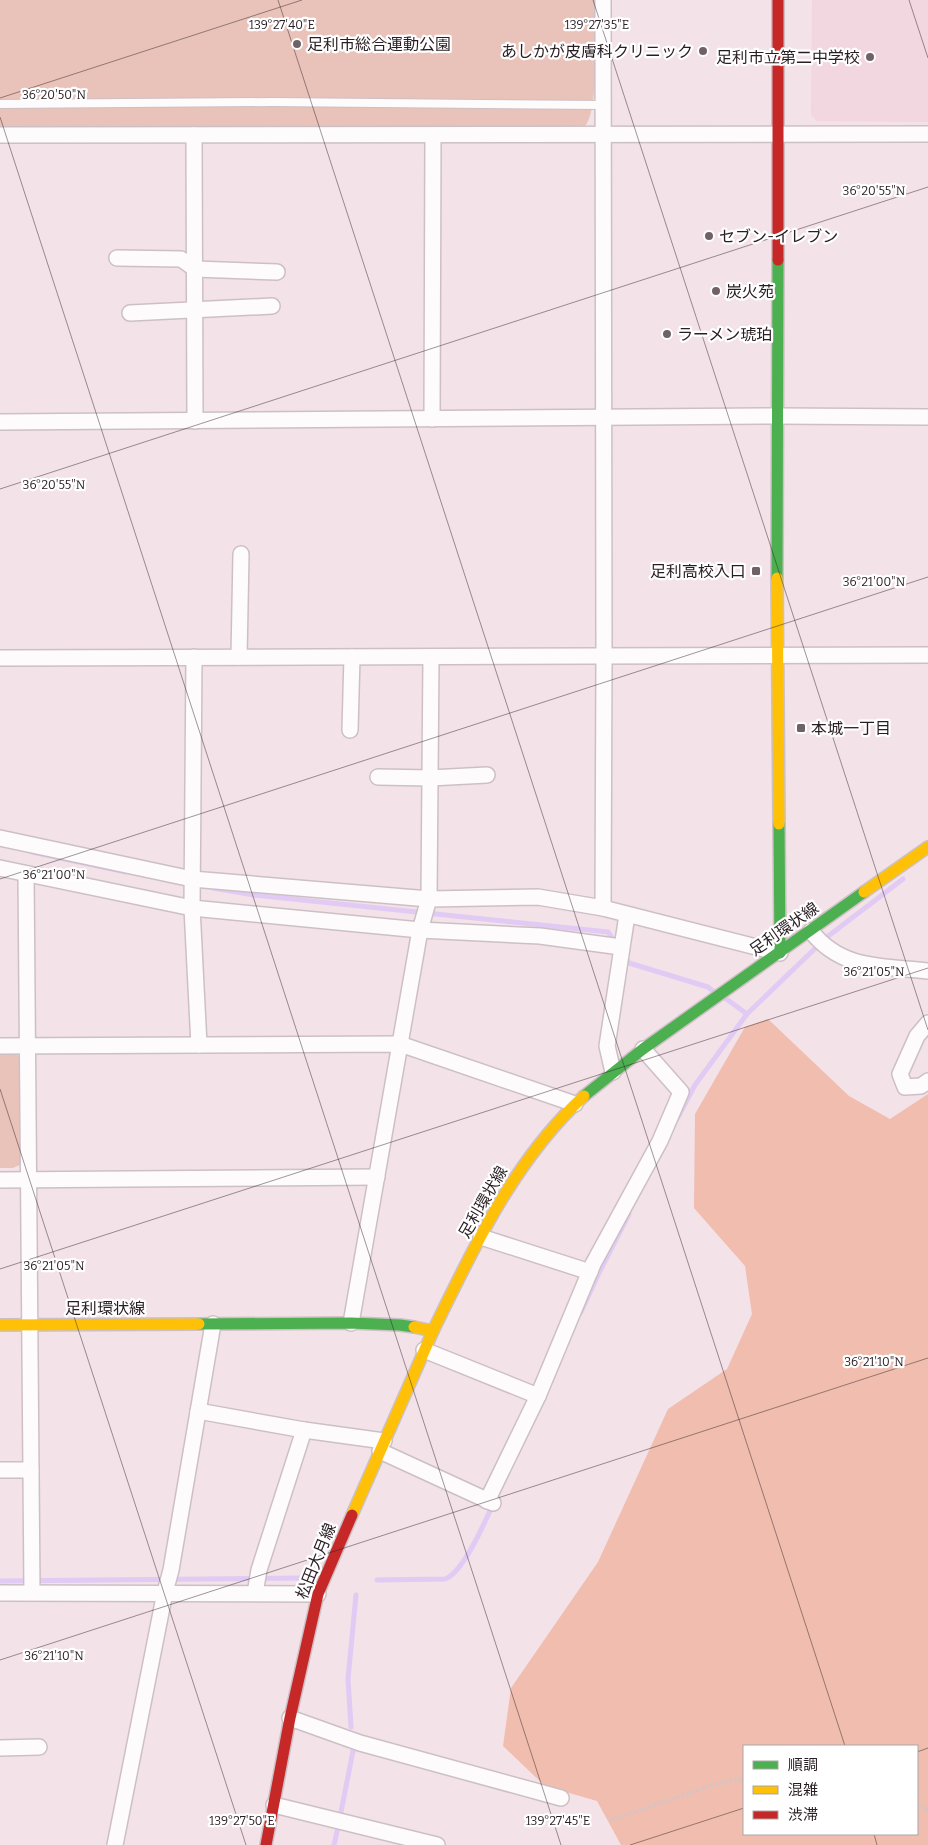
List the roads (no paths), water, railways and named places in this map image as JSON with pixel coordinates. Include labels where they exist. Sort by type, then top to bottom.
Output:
[{"type":"main road","points":[[778,0],[777,657],[780,953]]},
{"type":"main road","name":"足利環状線","points":[[0,1325],[351,1323],[400,1325],[433,1331],[508,1187],[543,1139],[575,1104],[643,1048],[780,953],[818,939],[928,847]]},
{"type":"main road","name":"松田大月線","points":[[266,1845],[290,1718],[318,1594],[433,1331]]},
{"type":"street","points":[[603,0],[603,908]]},
{"type":"street","points":[[0,135],[928,134]]},
{"type":"street","points":[[194,135],[195,421]]},
{"type":"street","points":[[432,419],[433,135]]},
{"type":"street","points":[[117,258],[181,259],[194,269],[277,272]]},
{"type":"street","points":[[130,313],[272,306]]},
{"type":"street","points":[[0,422],[778,416],[928,417]]},
{"type":"street","points":[[240,658],[241,554]]},
{"type":"street","points":[[0,658],[777,657],[928,655]]},
{"type":"street","points":[[194,657],[192,908],[199,1045]]},
{"type":"street","points":[[350,730],[352,657]]},
{"type":"street","points":[[351,1323],[420,930],[429,899],[431,657]]},
{"type":"street","points":[[378,777],[430,778],[487,775]]},
{"type":"street","points":[[0,838],[192,879],[429,899],[538,897],[603,908],[780,953]]},
{"type":"street","points":[[0,868],[192,908],[420,930],[540,936],[622,947]]},
{"type":"street","points":[[26,874],[32,1584]]},
{"type":"street","points":[[612,1072],[608,1046],[627,915]]},
{"type":"street","points":[[818,939],[842,958],[857,963],[928,971]]},
{"type":"street","points":[[928,1023],[917,1036],[900,1074],[905,1087],[921,1086],[928,1081]]},
{"type":"street","points":[[0,1046],[400,1044],[575,1104]]},
{"type":"street","points":[[198,1411],[382,1446],[490,1502],[538,1396],[590,1272],[660,1141],[681,1092],[643,1048]]},
{"type":"street","points":[[0,1180],[377,1177]]},
{"type":"street","points":[[481,1237],[590,1272]]},
{"type":"street","points":[[116,1845],[171,1570],[213,1324]]},
{"type":"street","points":[[424,1350],[538,1396]]},
{"type":"street","points":[[257,1582],[304,1430]]},
{"type":"street","points":[[0,1470],[31,1470]]},
{"type":"street","points":[[0,1593],[32,1584],[166,1589],[257,1582],[318,1594]]},
{"type":"street","points":[[290,1718],[360,1743],[560,1798]]},
{"type":"street","points":[[0,1748],[39,1746]]},
{"type":"street","points":[[274,1805],[437,1845]]},
{"type":"lane","points":[[0,104],[272,102],[603,105]]},
{"type":"waterway","points":[[32,852],[126,872]]},
{"type":"waterway","points":[[677,1119],[695,1085],[747,1014],[827,937],[903,879]]},
{"type":"waterway","points":[[213,888],[254,895],[608,932],[616,944]]},
{"type":"waterway","points":[[625,957],[629,963],[708,987],[713,991]]},
{"type":"waterway","points":[[725,998],[747,1014]]},
{"type":"waterway","points":[[581,1312],[629,1214]]},
{"type":"waterway","points":[[377,1580],[445,1579],[452,1575],[473,1546],[493,1504]]},
{"type":"waterway","points":[[0,1581],[303,1578]]},
{"type":"waterway","points":[[351,1727],[348,1679],[356,1595]]},
{"type":"waterway","points":[[341,1812],[354,1746]]},
{"type":"waterway","points":[[334,1845],[338,1827]]},
{"type":"place","name":"足利市総合運動公園","points":[[297,44]]},
{"type":"place","name":"あしかが皮膚科クリニック","points":[[703,51]]},
{"type":"place","name":"足利市立第二中学校","points":[[870,57]]},
{"type":"place","name":"セブン-イレブン","points":[[709,236]]},
{"type":"place","name":"炭火苑","points":[[716,291]]},
{"type":"place","name":"ラーメン琥珀","points":[[667,334]]},
{"type":"place","name":"足利高校入口","points":[[756,571]]},
{"type":"place","name":"本城一丁目","points":[[801,728]]}]
